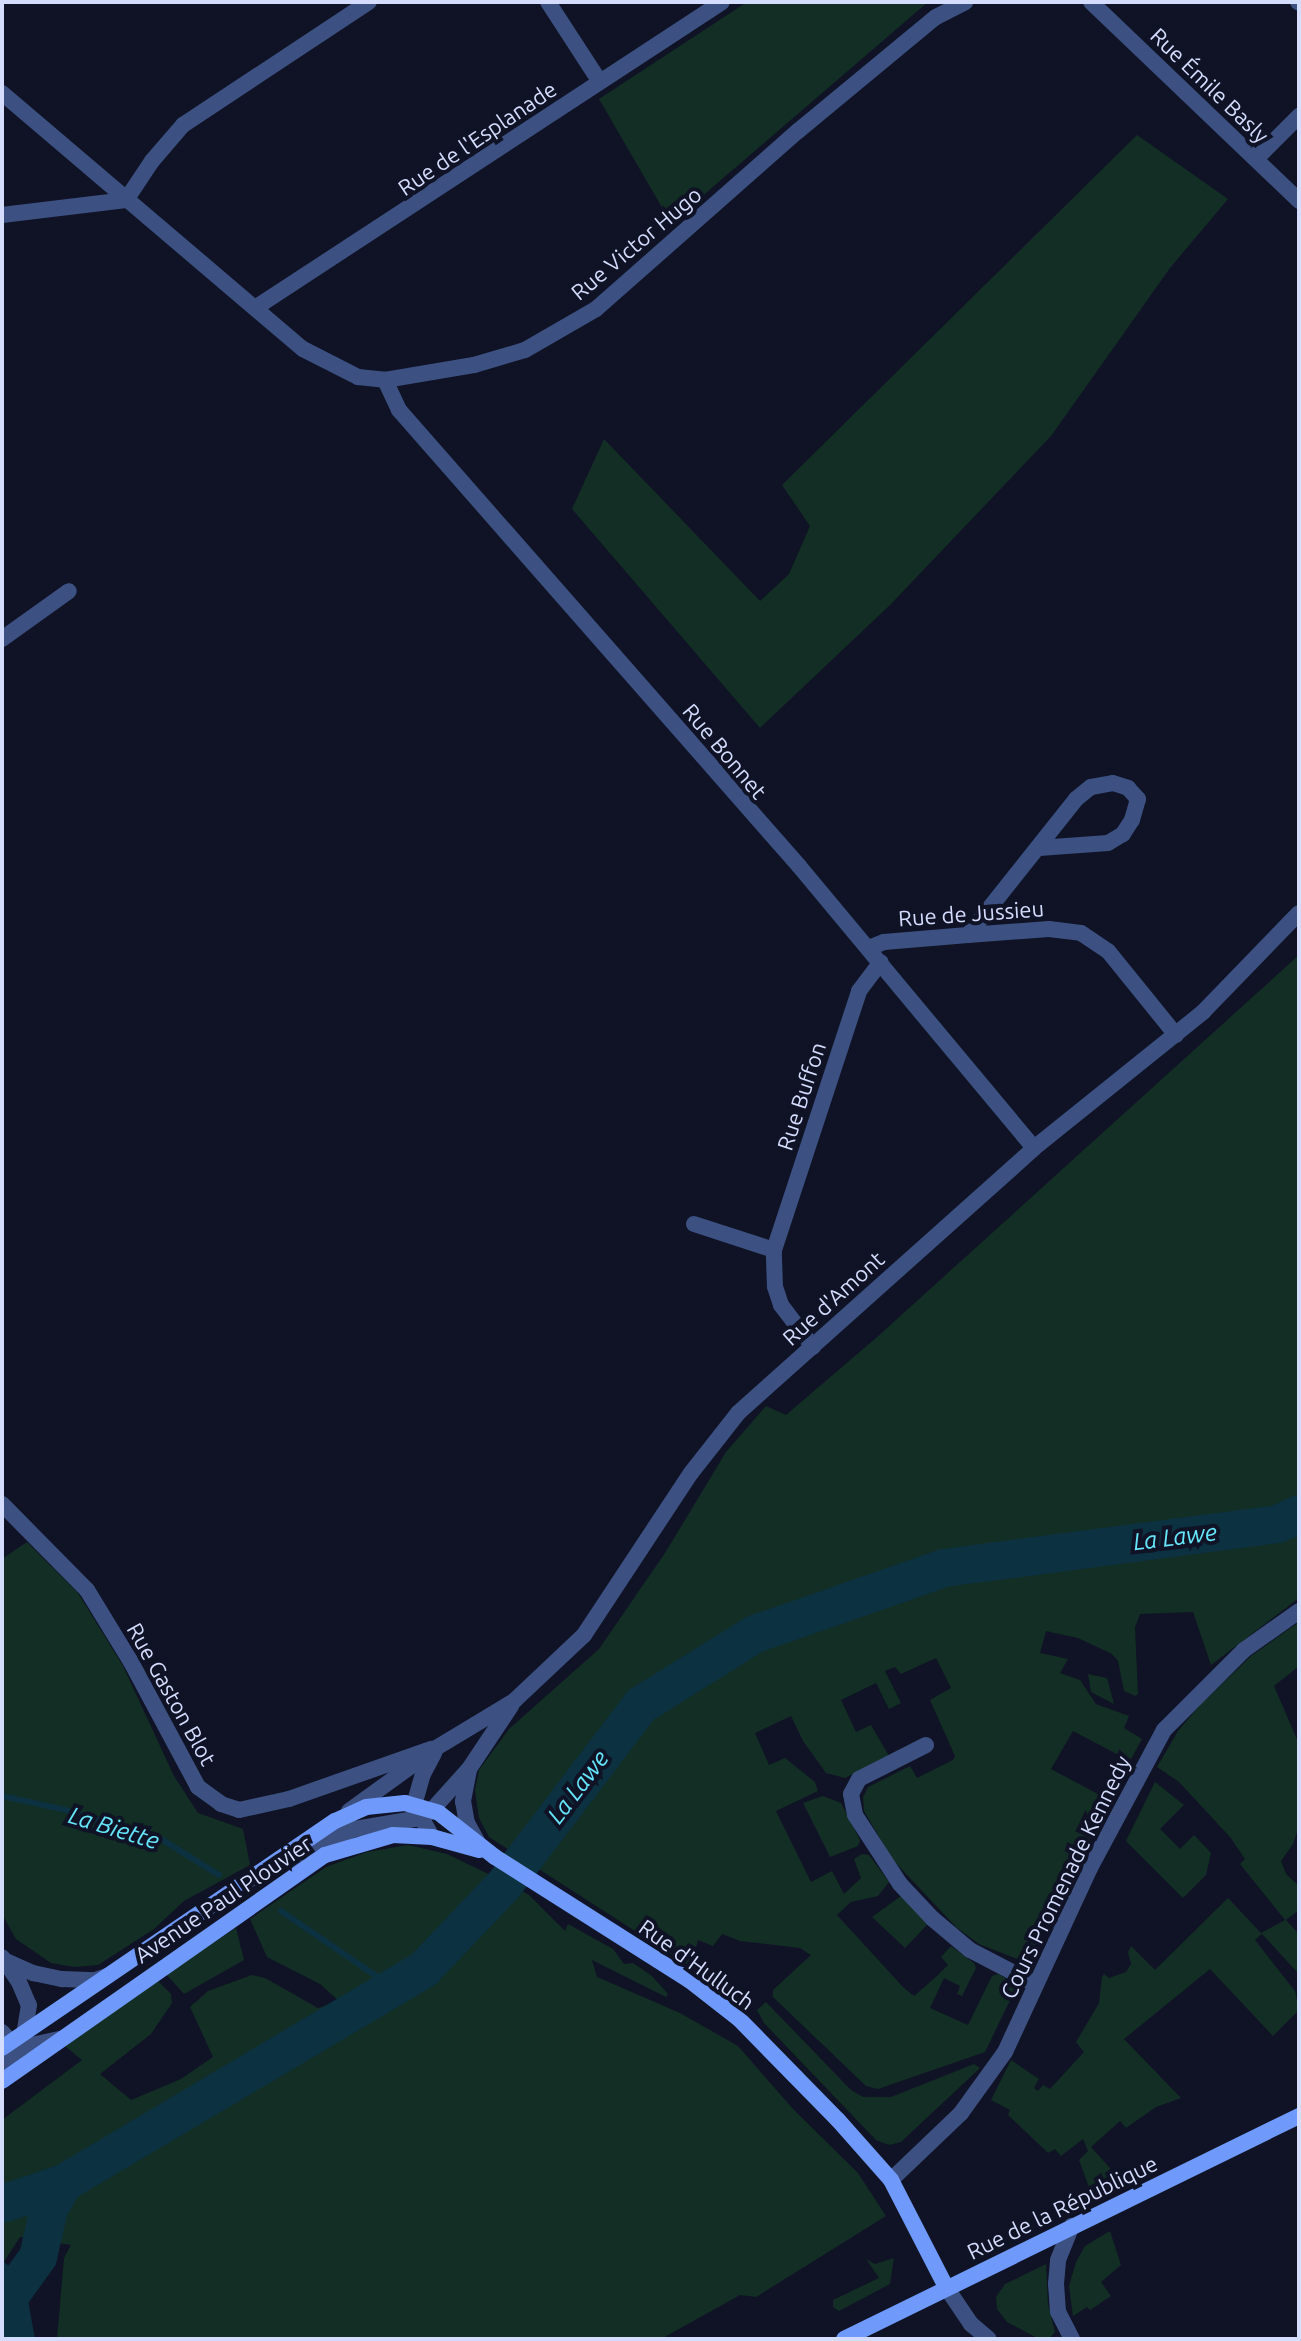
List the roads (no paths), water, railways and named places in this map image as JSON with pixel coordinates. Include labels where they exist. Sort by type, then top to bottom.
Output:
[{"type":"main road","points":[[335,1821],[366,1807],[405,1803],[422,1811]]},
{"type":"main road","name":"Rue d'Hulluch","points":[[422,1811],[478,1843],[723,2005],[782,2060],[891,2180],[946,2287]]},
{"type":"main road","name":"Avenue Paul Plouvier","points":[[13,2040],[335,1821]]},
{"type":"main road","name":"Avenue Paul Plouvier","points":[[2,2081],[325,1855],[357,1843],[393,1835],[432,1837],[495,1857]]},
{"type":"main road","name":"Rue de la République","points":[[844,2339],[1299,2116]]},
{"type":"street","points":[[2,215],[126,200],[152,161],[183,125],[369,2]]},
{"type":"street","points":[[548,2],[600,82]]},
{"type":"street","name":"Rue de l'Esplanade","points":[[255,308],[722,2]]},
{"type":"street","name":"Rue Victor Hugo","points":[[2,93],[321,361],[358,377],[385,380],[474,365],[525,350],[596,309],[798,131],[936,17],[965,2]]},
{"type":"street","name":"Rue Émile Basly","points":[[1091,2],[1299,201]]},
{"type":"street","points":[[1256,159],[1299,116]]},
{"type":"street","name":"Rue Bonnet","points":[[385,380],[399,410],[869,948],[1034,1148]]},
{"type":"street","points":[[2,639],[69,591]]},
{"type":"street","points":[[968,935],[1076,799],[1091,787],[1113,783],[1128,788],[1138,799],[1132,820],[1123,834],[1108,843],[1039,848]]},
{"type":"street","name":"Rue d'Amont","points":[[436,1748],[514,1701],[584,1635],[713,1443],[738,1413],[1034,1148],[1176,1035],[1230,987],[1299,913]]},
{"type":"street","name":"Rue de Jussieu","points":[[869,948],[884,942],[1065,930],[1095,940],[1176,1035]]},
{"type":"street","name":"Rue Buffon","points":[[813,1347],[781,1305],[775,1287],[774,1250],[859,991],[881,962]]},
{"type":"street","points":[[694,1224],[774,1250]]},
{"type":"street","name":"Rue Gaston Blot","points":[[2,1504],[87,1590],[131,1662],[198,1787],[221,1804],[239,1810],[289,1799],[436,1748]]},
{"type":"street","name":"Cours Promenade Kennedy","points":[[891,2180],[933,2142],[985,2083],[1005,2052],[1090,1868],[1164,1730],[1244,1650],[1299,1611]]},
{"type":"street","points":[[297,1872],[331,1839],[355,1829],[422,1811],[469,1769],[514,1701]]},
{"type":"street","points":[[926,1745],[859,1779],[851,1794],[855,1815],[900,1884],[933,1919],[970,1950],[1035,1984]]},
{"type":"street","points":[[432,1837],[422,1811],[423,1774],[436,1748]]},
{"type":"street","points":[[335,1821],[436,1748]]},
{"type":"street","points":[[469,1769],[463,1801],[467,1823],[478,1843]]},
{"type":"street","points":[[3,1959],[33,1973],[62,1979],[95,1980],[108,1976]]},
{"type":"street","points":[[2,2067],[29,2005],[3,1959]]},
{"type":"street","points":[[13,2040],[60,2039]]},
{"type":"street","points":[[1061,2339],[1056,2284],[1058,2260],[1072,2226]]},
{"type":"street","points":[[946,2287],[971,2324],[989,2339]]},
{"type":"street","points":[[1058,2312],[1072,2339]]},
{"type":"water","points":[[4,2262],[24,2278],[35,2339],[2,2339]]},
{"type":"waterway","name":"La Lawe","points":[[2,2307],[38,2257],[49,2209],[64,2183],[424,1969],[504,1885],[641,1705],[755,1634],[944,1568],[1278,1524],[1299,1514]]},
{"type":"waterway","name":"La Biette","points":[[2,1796],[66,1810],[161,1839],[219,1875]]},
{"type":"waterway","name":"La Biette","points":[[281,1911],[392,1987]]},
{"type":"waterway","points":[[2,2204],[64,2183]]}]
